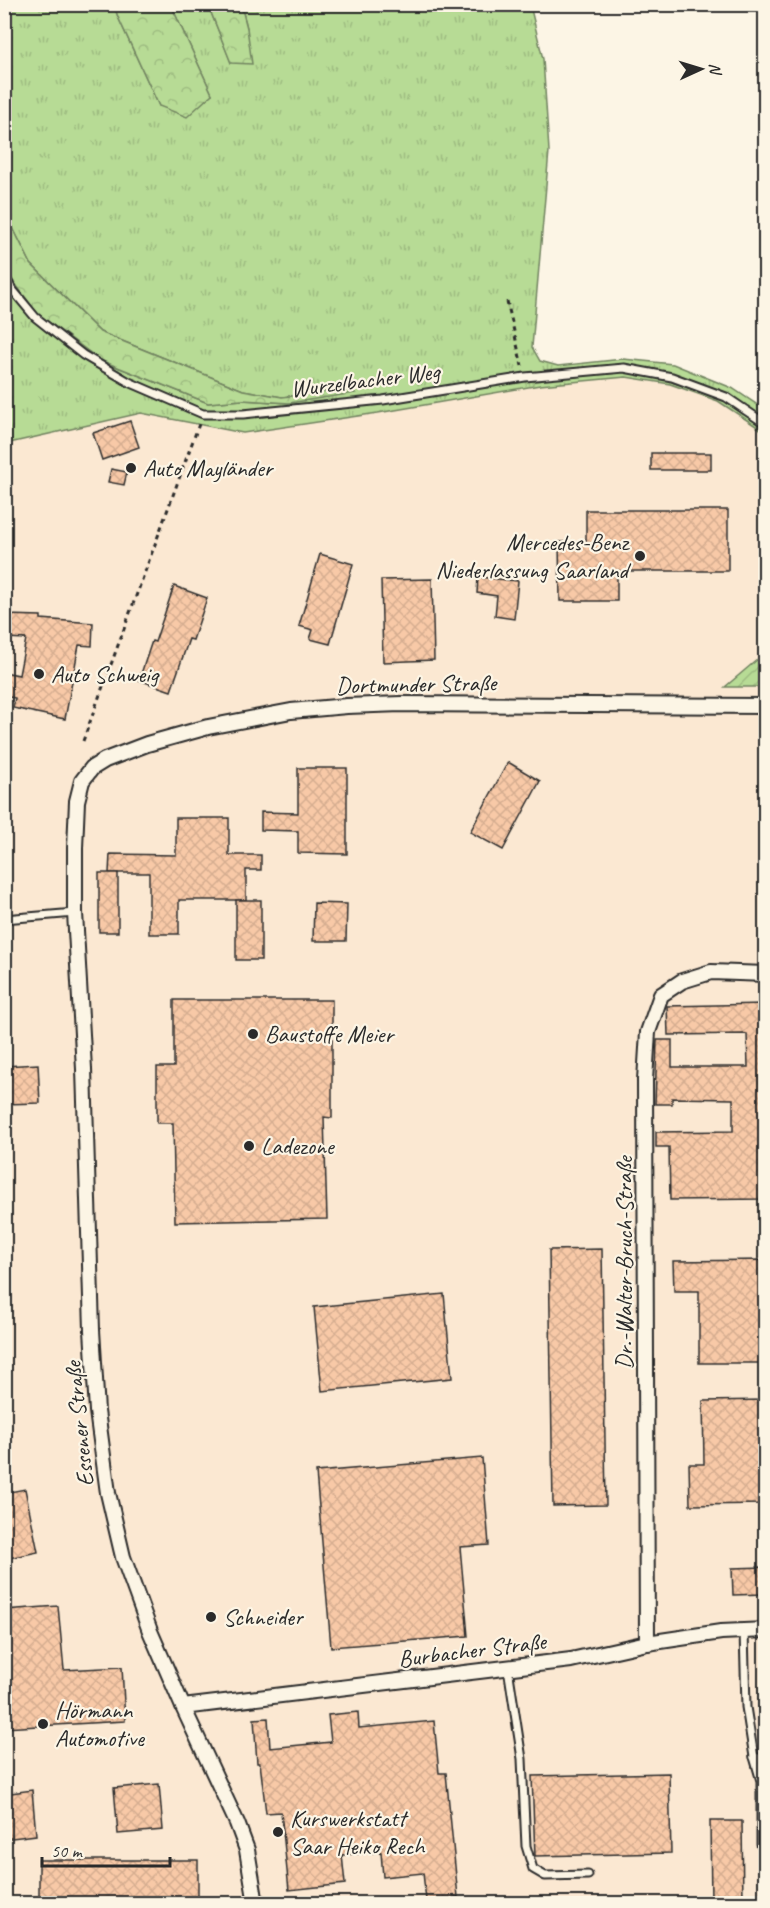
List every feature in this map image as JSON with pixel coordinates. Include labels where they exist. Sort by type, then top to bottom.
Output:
[{"type":"street","name":"Dortmunder Straße","points":[[82,781],[92,768],[105,760],[147,744],[208,727],[291,711],[401,704],[765,706]]},
{"type":"street","name":"Essener Straße","points":[[82,781],[77,801],[75,913],[84,1069],[97,1411],[108,1493],[123,1557],[150,1631],[247,1850],[256,1904]]},
{"type":"street","name":"Dr.-Walter-Bruch-Straße","points":[[647,1643],[645,1080],[648,1032],[662,995],[682,981],[711,972],[765,974]]},
{"type":"street","name":"Burbacher Straße","points":[[183,1707],[570,1660],[647,1643],[721,1632],[765,1630]]},
{"type":"lane","name":"Wurzelbacher Weg","points":[[4,275],[11,288],[35,317],[83,356],[129,382],[203,414],[243,414],[383,400],[525,376],[624,368],[672,377],[726,397],[765,424]]},
{"type":"lane","points":[[4,919],[75,913]]},
{"type":"lane","points":[[744,1631],[746,1707],[754,1757],[761,1781],[761,1845]]},
{"type":"lane","points":[[508,1668],[522,1759],[526,1846],[533,1869],[545,1876],[588,1875]]},
{"type":"lane","points":[[754,1757],[765,1760]]},
{"type":"path","points":[[507,301],[525,376]]},
{"type":"path","points":[[83,741],[203,414]]},
{"type":"shaded area","points":[[626,377],[670,384],[718,401],[765,432],[765,1903],[5,1903],[5,444],[141,413],[243,433],[540,385]]},
{"type":"green space","points":[[5,5],[114,5],[159,106],[212,94],[171,5],[208,5],[231,62],[247,28],[241,5],[530,5],[543,59],[549,151],[532,347],[540,361],[558,366],[623,359],[673,364],[732,388],[765,410],[765,432],[718,401],[670,384],[626,377],[540,385],[243,433],[141,413],[5,444],[4,270],[37,313],[100,360],[208,403],[242,400],[289,403],[350,389],[282,397],[243,390],[100,332],[31,264],[5,212]]},
{"type":"green space","points":[[114,5],[171,5],[212,94],[187,117],[159,106]]},
{"type":"green space","points":[[208,5],[241,5],[252,64],[231,63]]},
{"type":"green space","points":[[5,212],[31,264],[100,332],[243,390],[282,397],[350,389],[355,393],[289,403],[242,400],[208,403],[100,360],[37,313],[5,270]]},
{"type":"green space","points":[[765,653],[765,687],[725,687]]},
{"type":"building","points":[[130,421],[139,447],[102,460],[93,433]]},
{"type":"building","points":[[651,453],[711,453],[711,470],[651,470]]},
{"type":"building","points":[[111,469],[127,472],[124,485],[108,482]]},
{"type":"building","points":[[586,510],[728,510],[728,571],[617,571],[617,601],[560,601],[559,542],[586,542]]},
{"type":"building","points":[[320,554],[353,564],[330,644],[310,639],[313,630],[299,626]]},
{"type":"building","points":[[478,577],[518,581],[514,619],[495,616],[497,596],[477,593]]},
{"type":"building","points":[[432,579],[434,660],[383,662],[381,580]]},
{"type":"building","points":[[174,586],[207,598],[193,640],[189,639],[171,691],[139,680]]},
{"type":"building","points":[[6,615],[41,616],[41,619],[93,623],[92,646],[79,645],[65,719],[13,708],[15,698],[4,696],[4,672],[19,675],[26,639],[6,638]]},
{"type":"building","points":[[508,762],[540,781],[503,850],[470,832]]},
{"type":"building","points":[[298,768],[347,768],[347,854],[298,853],[298,831],[261,830],[261,812],[298,813]]},
{"type":"building","points":[[176,818],[229,818],[229,855],[261,855],[261,870],[246,870],[246,900],[179,900],[179,934],[149,934],[149,873],[109,873],[110,854],[176,855]]},
{"type":"building","points":[[99,873],[118,873],[118,932],[99,932]]},
{"type":"building","points":[[236,900],[261,900],[261,960],[236,960]]},
{"type":"building","points":[[314,903],[347,904],[346,941],[313,941]]},
{"type":"building","points":[[174,1000],[332,1000],[332,1118],[324,1117],[327,1219],[175,1222],[173,1123],[157,1123],[157,1067],[174,1067]]},
{"type":"building","points":[[765,1004],[765,1199],[670,1200],[669,1147],[656,1147],[656,1132],[733,1131],[733,1099],[672,1098],[672,1104],[655,1104],[657,1040],[672,1040],[672,1067],[748,1067],[747,1034],[668,1035],[667,1006]]},
{"type":"building","points":[[38,1064],[40,1103],[4,1104],[4,1066]]},
{"type":"building","points":[[602,1249],[606,1505],[553,1506],[549,1250]]},
{"type":"building","points":[[765,1260],[765,1363],[699,1363],[699,1291],[674,1291],[673,1261]]},
{"type":"building","points":[[444,1294],[452,1378],[322,1391],[314,1307]]},
{"type":"building","points":[[765,1400],[765,1504],[690,1505],[689,1464],[704,1464],[703,1401]]},
{"type":"building","points":[[482,1458],[489,1545],[460,1547],[468,1636],[331,1647],[316,1472]]},
{"type":"building","points":[[25,1489],[38,1552],[4,1559],[4,1493]]},
{"type":"building","points":[[765,1567],[765,1594],[733,1595],[732,1568]]},
{"type":"building","name":"Hörmann Automotive","points":[[58,1606],[64,1670],[122,1667],[125,1721],[4,1728],[4,1610]]},
{"type":"building","points":[[358,1712],[359,1728],[434,1721],[439,1773],[446,1773],[458,1897],[426,1900],[423,1873],[383,1877],[381,1852],[342,1855],[345,1884],[289,1890],[281,1812],[266,1813],[260,1763],[257,1763],[254,1719],[268,1718],[270,1748],[331,1742],[328,1715]]},
{"type":"building","points":[[669,1773],[671,1853],[535,1856],[532,1776]]},
{"type":"building","points":[[159,1784],[163,1830],[118,1834],[114,1788]]},
{"type":"building","points":[[32,1790],[36,1835],[4,1839],[4,1794]]},
{"type":"building","points":[[710,1821],[742,1821],[743,1904],[711,1904]]},
{"type":"building","points":[[39,1860],[198,1860],[198,1904],[39,1904]]},
{"type":"place","name":"Auto Mayländer","points":[[131,468]]},
{"type":"place","name":"Mercedes-Benz Niederlassung Saarland","points":[[640,556]]},
{"type":"place","name":"Auto Schweig","points":[[39,674]]},
{"type":"place","name":"Baustoffe Meier","points":[[253,1034]]},
{"type":"place","name":"Ladezone","points":[[249,1146]]},
{"type":"place","name":"Schneider","points":[[211,1617]]},
{"type":"place","name":"Hörmann Automotive","points":[[43,1724]]},
{"type":"place","name":"Kurswerkstatt Saar Heiko Rech","points":[[278,1832]]}]
